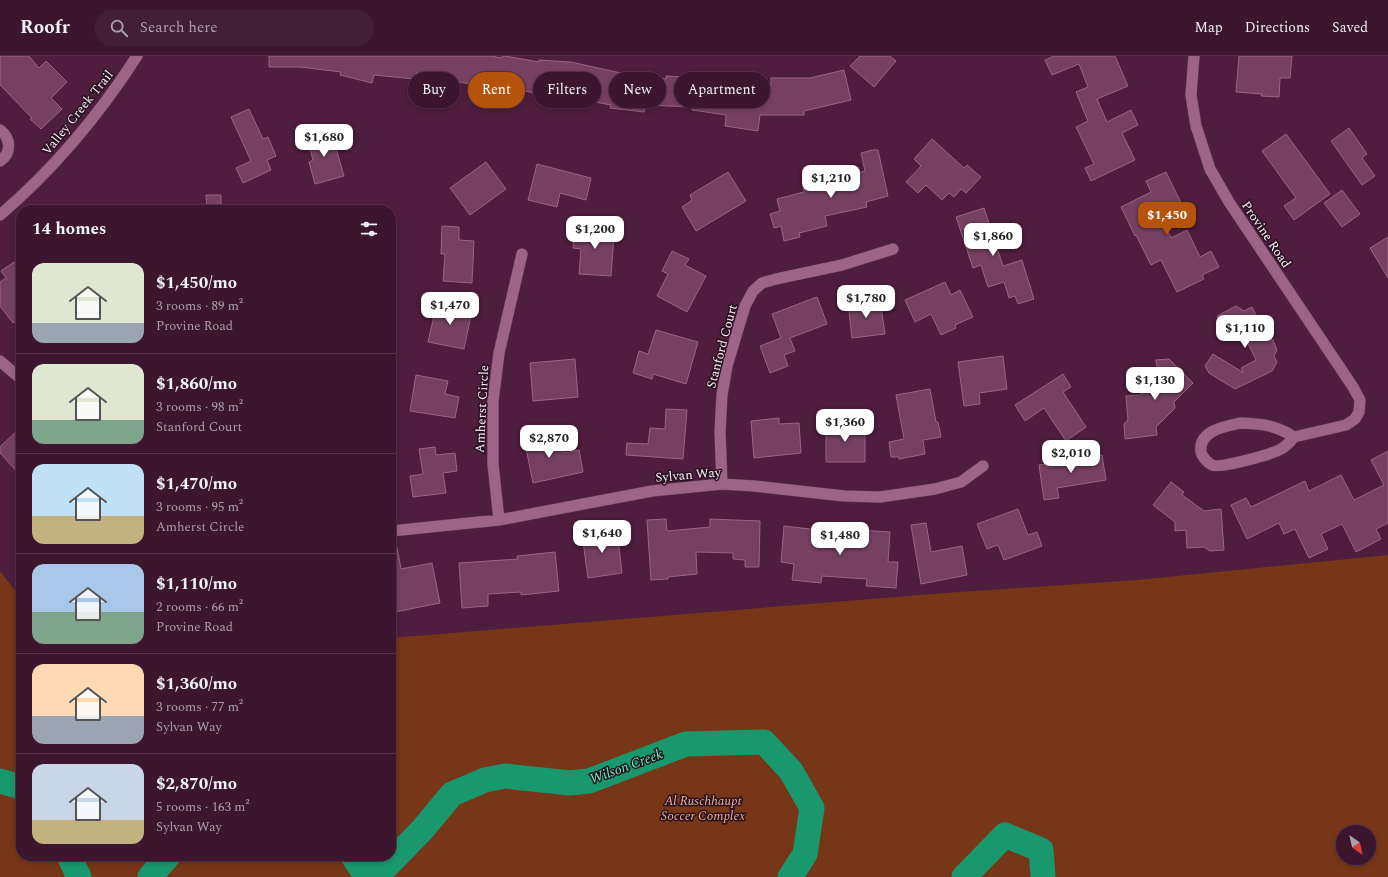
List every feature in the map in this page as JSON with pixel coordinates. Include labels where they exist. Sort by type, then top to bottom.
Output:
[{"type":"street","name":"Valley Creek Trail","points":[[0,214],[45,174],[74,142],[100,109],[137,56]]},
{"type":"street","name":"Provine Road","points":[[1194,56],[1191,95],[1196,126],[1210,168],[1229,202],[1354,387],[1360,400],[1359,412],[1355,419],[1346,425],[1294,437]]},
{"type":"street","points":[[0,130],[5,135],[9,143],[8,152],[0,161]]},
{"type":"street","name":"Stanford Court","points":[[722,484],[720,432],[722,394],[727,366],[745,306],[753,291],[762,283],[842,265],[893,249]]},
{"type":"street","name":"Amherst Circle","points":[[499,520],[493,464],[493,401],[499,353],[522,254]]},
{"type":"street","points":[[0,361],[16,375]]},
{"type":"street","points":[[1241,423],[1268,425],[1285,431],[1294,437],[1289,444],[1281,449],[1268,454],[1224,465],[1214,466],[1208,462],[1201,454],[1200,448],[1204,438],[1211,432],[1224,426],[1241,423]]},
{"type":"street","name":"Sylvan Way","points":[[396,530],[499,520],[652,491],[722,484],[844,496],[880,496],[928,490],[961,482],[982,466]]},
{"type":"green space","name":"Al Ruschhaupt Soccer Complex","points":[[1388,555],[1388,877],[0,877],[0,571],[16,592],[16,861],[396,861],[396,638],[945,593],[1137,580]]},
{"type":"building","points":[[0,56],[29,56],[39,68],[46,61],[67,82],[51,98],[62,109],[41,129],[30,119],[32,118],[0,85]]},
{"type":"building","points":[[269,56],[491,56],[502,58],[502,56],[505,56],[539,62],[539,60],[571,62],[616,72],[609,72],[609,105],[601,103],[601,72],[533,72],[533,92],[525,91],[525,72],[468,72],[468,84],[460,82],[460,72],[408,72],[408,78],[374,75],[372,83],[340,75],[341,72],[300,67],[269,67]]},
{"type":"building","points":[[860,56],[890,56],[896,61],[874,87],[850,66]]},
{"type":"building","points":[[1054,56],[1115,56],[1128,86],[1097,99],[1107,122],[1131,110],[1138,125],[1122,133],[1135,160],[1091,181],[1085,168],[1094,164],[1076,127],[1088,121],[1076,92],[1088,87],[1079,64],[1052,75],[1045,60]]},
{"type":"building","points":[[1239,56],[1292,56],[1290,78],[1280,78],[1279,97],[1236,92]]},
{"type":"building","points":[[844,70],[851,100],[804,111],[804,115],[760,115],[758,131],[725,126],[726,115],[692,110],[692,108],[770,108],[771,78],[810,78]]},
{"type":"building","points":[[666,76],[674,76],[674,106],[666,106]]},
{"type":"building","points":[[610,108],[645,108],[644,112]]},
{"type":"building","points":[[249,109],[263,139],[268,137],[276,156],[267,160],[271,170],[243,183],[236,168],[251,161],[231,117]]},
{"type":"building","points":[[1349,128],[1367,154],[1362,158],[1375,176],[1362,185],[1331,141]]},
{"type":"building","points":[[331,131],[344,176],[315,184],[309,162],[313,160],[307,138]]},
{"type":"building","points":[[1286,134],[1330,194],[1294,220],[1284,206],[1296,198],[1262,151]]},
{"type":"building","points":[[932,139],[964,168],[967,165],[981,177],[966,193],[961,189],[954,197],[949,193],[942,200],[926,185],[918,193],[906,182],[921,166],[914,159]]},
{"type":"building","points":[[878,150],[888,196],[866,202],[867,207],[825,216],[827,226],[799,233],[800,237],[784,241],[781,226],[774,228],[770,214],[780,211],[777,199],[804,192],[803,188],[865,171],[861,153]]},
{"type":"building","points":[[486,162],[506,189],[470,215],[450,188]]},
{"type":"building","points":[[537,164],[591,178],[586,200],[560,193],[557,207],[528,200]]},
{"type":"building","points":[[728,172],[746,201],[696,231],[682,207],[692,200],[690,195]]},
{"type":"building","points":[[1166,172],[1181,203],[1160,213],[1171,238],[1187,230],[1200,257],[1211,251],[1219,267],[1202,275],[1204,279],[1177,292],[1161,260],[1151,265],[1121,207],[1151,192],[1146,181]]},
{"type":"building","points":[[1342,190],[1360,214],[1342,227],[1324,203]]},
{"type":"building","points":[[206,195],[221,195],[221,205],[207,205]]},
{"type":"building","points":[[984,208],[1003,266],[1022,260],[1034,299],[1018,304],[1015,296],[1009,298],[1004,282],[988,287],[981,265],[973,268],[956,217]]},
{"type":"building","points":[[590,222],[606,223],[605,235],[614,236],[611,276],[579,274],[581,249],[573,248],[574,232],[589,233]]},
{"type":"building","points":[[442,226],[459,227],[459,240],[474,241],[472,283],[443,281],[445,254],[441,254]]},
{"type":"building","points":[[1388,237],[1388,278],[1370,248]]},
{"type":"building","points":[[672,251],[689,259],[685,265],[706,276],[687,312],[657,296],[668,274],[662,271]]},
{"type":"building","points":[[14,262],[16,265],[16,321],[13,323],[0,306],[0,282],[6,278],[1,271]]},
{"type":"building","points":[[945,282],[951,295],[960,290],[973,317],[955,325],[956,328],[941,335],[931,314],[915,322],[905,300]]},
{"type":"building","points":[[817,297],[827,324],[790,338],[795,351],[784,355],[788,366],[770,373],[760,346],[781,338],[772,314]]},
{"type":"building","points":[[880,299],[885,334],[852,338],[848,303]]},
{"type":"building","points":[[437,303],[472,311],[464,349],[428,342]]},
{"type":"building","points":[[1236,306],[1244,311],[1252,307],[1266,336],[1273,340],[1277,350],[1274,356],[1277,362],[1272,371],[1235,389],[1209,373],[1205,366],[1213,354],[1244,373],[1241,368],[1256,360],[1247,341],[1238,335],[1234,328],[1225,332],[1217,316]]},
{"type":"building","points":[[656,330],[698,342],[686,384],[653,374],[652,379],[633,373],[639,351],[648,354]]},
{"type":"building","points":[[1003,356],[1007,389],[979,393],[980,404],[964,406],[958,362]]},
{"type":"building","points":[[575,359],[578,397],[533,401],[530,363]]},
{"type":"building","points":[[1169,359],[1193,383],[1174,402],[1175,408],[1156,427],[1157,435],[1125,439],[1124,424],[1128,420],[1126,396],[1140,395],[1158,377],[1156,360]]},
{"type":"building","points":[[1063,374],[1071,387],[1063,392],[1086,427],[1066,441],[1044,408],[1025,421],[1015,405]]},
{"type":"building","points":[[416,375],[448,381],[445,394],[459,397],[455,418],[410,411]]},
{"type":"building","points":[[930,389],[936,422],[938,422],[941,437],[923,440],[925,454],[899,459],[899,457],[891,457],[889,442],[904,439],[896,395]]},
{"type":"building","points":[[666,409],[687,410],[683,459],[626,455],[627,443],[648,444],[650,428],[665,429]]},
{"type":"building","points":[[779,418],[779,424],[799,423],[801,453],[754,458],[751,421]]},
{"type":"building","points":[[826,423],[865,424],[865,462],[826,462]]},
{"type":"building","points":[[544,429],[549,450],[563,447],[564,453],[579,450],[583,472],[533,483],[523,433]]},
{"type":"building","points":[[16,432],[16,471],[0,453],[0,447]]},
{"type":"building","points":[[435,447],[436,455],[455,453],[457,471],[443,473],[446,493],[413,497],[410,476],[423,474],[419,449]]},
{"type":"building","points":[[1388,451],[1388,523],[1376,529],[1381,539],[1356,552],[1342,524],[1321,534],[1328,549],[1309,558],[1295,529],[1284,534],[1279,523],[1247,539],[1231,505],[1246,498],[1251,507],[1305,481],[1309,491],[1341,475],[1354,500],[1384,485],[1371,460]]},
{"type":"building","points":[[1102,455],[1106,480],[1057,488],[1059,498],[1044,500],[1039,465]]},
{"type":"building","points":[[1171,482],[1184,492],[1182,495],[1204,511],[1221,509],[1224,550],[1210,551],[1204,547],[1187,548],[1186,530],[1175,531],[1175,522],[1153,505]]},
{"type":"building","points":[[1018,509],[1028,535],[1037,532],[1042,546],[1004,560],[998,545],[987,549],[977,524]]},
{"type":"building","points":[[666,519],[667,531],[710,527],[710,519],[760,521],[759,567],[745,567],[745,560],[733,559],[733,553],[696,552],[697,574],[668,577],[668,579],[651,580],[647,520]]},
{"type":"building","points":[[926,523],[931,552],[962,546],[967,575],[921,584],[911,525]]},
{"type":"building","points":[[784,526],[844,533],[844,529],[890,532],[888,562],[898,562],[896,588],[866,586],[867,579],[822,576],[821,583],[792,580],[794,564],[781,562]]},
{"type":"building","points":[[617,530],[622,573],[588,578],[582,535]]},
{"type":"building","points":[[396,547],[401,569],[432,563],[440,603],[396,612]]},
{"type":"building","points":[[555,552],[559,591],[521,595],[521,592],[488,594],[488,606],[462,608],[459,563],[518,559],[517,556]]},
{"type":"waterway","name":"Wilson Creek","points":[[396,857],[422,830],[452,794],[485,780],[505,776],[570,783],[589,781],[686,744],[764,742],[791,771],[812,808],[805,854],[790,877]]},
{"type":"waterway","name":"Wilson Creek","points":[[0,781],[16,786]]},
{"type":"waterway","name":"Wilson Creek","points":[[964,877],[1005,835],[1041,850],[1043,877]]},
{"type":"waterway","name":"Wilson Creek","points":[[71,861],[79,877]]},
{"type":"waterway","name":"Wilson Creek","points":[[150,877],[164,861]]},
{"type":"waterway","name":"Wilson Creek","points":[[356,861],[360,867],[379,874],[392,861]]}]
